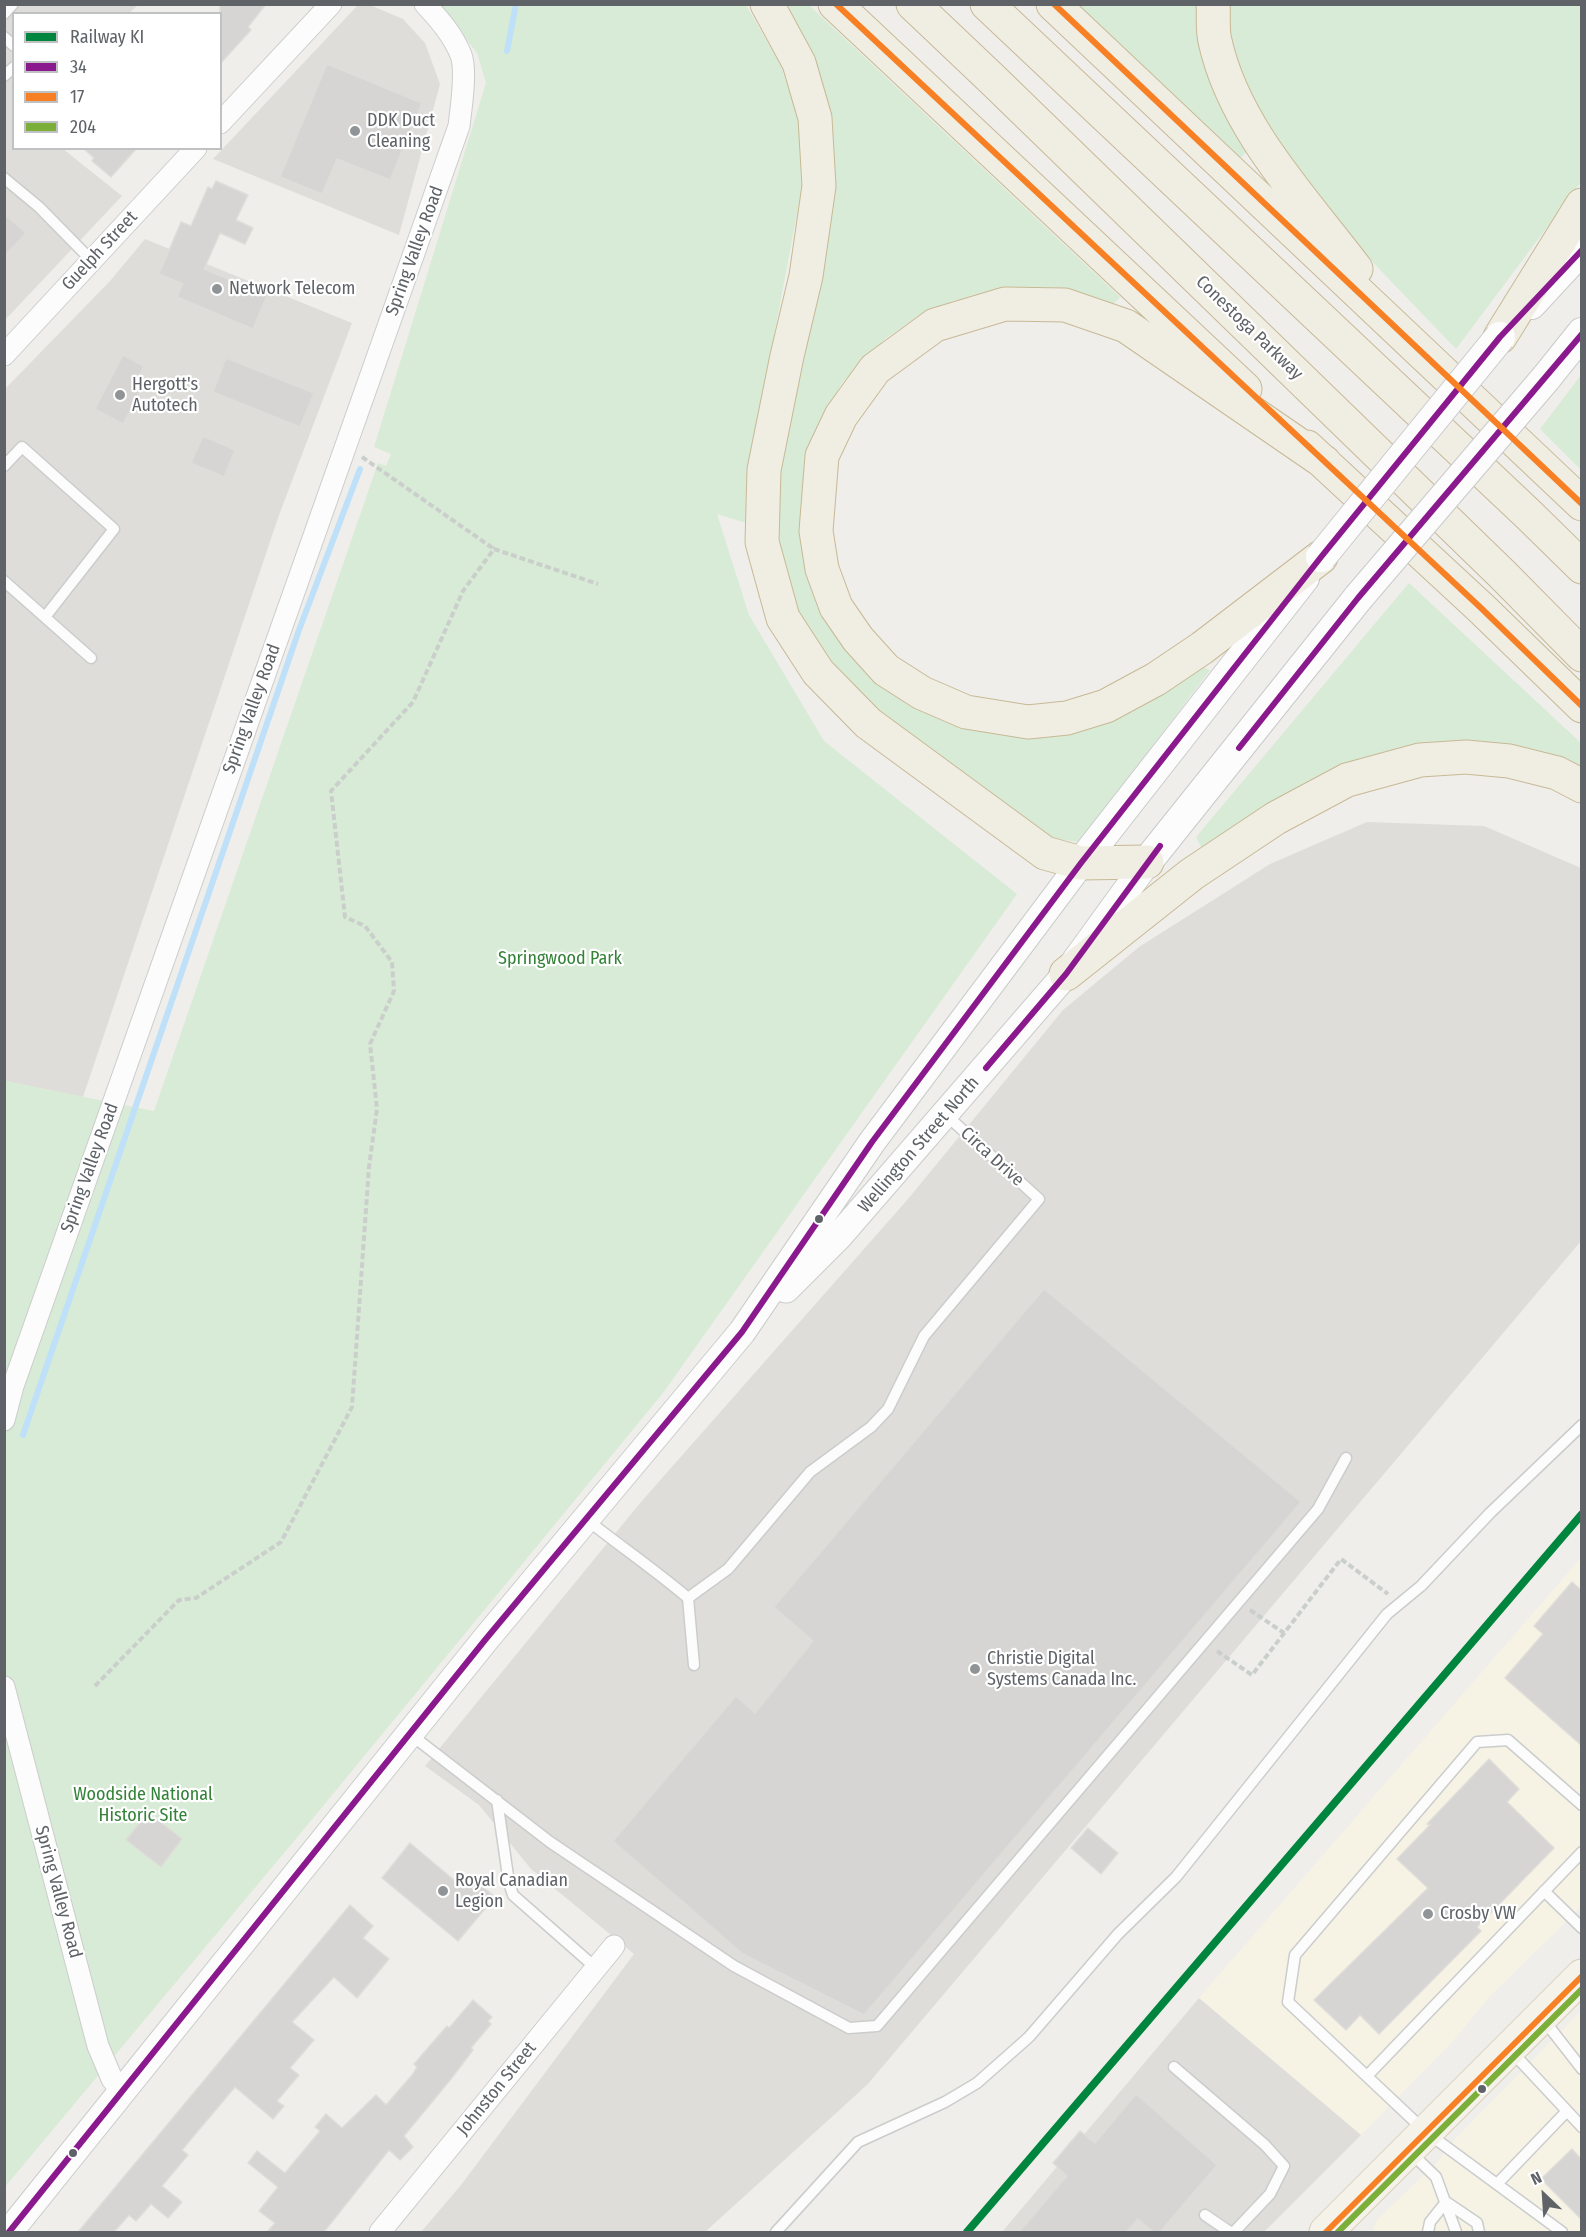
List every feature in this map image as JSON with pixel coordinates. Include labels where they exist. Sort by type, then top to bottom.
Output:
[{"type":"highway","points":[[767,4],[799,63],[815,118],[819,186],[806,276],[764,470],[762,542],[783,618],[818,672],[868,723],[1045,853],[1081,863],[1147,862]]},
{"type":"highway","points":[[835,4],[1481,608],[1581,706]]},
{"type":"highway","name":"Conestoga Parkway","points":[[913,4],[1495,566],[1581,655]]},
{"type":"highway","points":[[987,4],[1529,515],[1581,567]]},
{"type":"highway","points":[[1053,4],[1581,504]]},
{"type":"highway","points":[[1213,4],[1215,40],[1236,104],[1274,162],[1412,342]]},
{"type":"highway","points":[[1500,337],[1581,205]]},
{"type":"highway","points":[[1321,557],[1202,648],[1156,679],[1106,706],[1067,718],[1028,722],[966,712],[922,693],[886,670],[858,639],[836,607],[822,569],[816,531],[822,456],[841,417],[875,369],[935,325],[1005,304],[1065,305],[1126,326],[1323,462]]},
{"type":"highway","points":[[1066,974],[1192,874],[1276,818],[1347,780],[1420,760],[1466,758],[1509,761],[1557,773],[1581,786]]},
{"type":"main road","name":"Wellington Street North","points":[[1081,863],[1321,557],[1500,337],[1581,249]]},
{"type":"main road","name":"Wellington Street North","points":[[1147,862],[1358,598],[1546,378],[1581,333]]},
{"type":"main road","points":[[1326,2232],[1581,1976]]},
{"type":"street","points":[[222,121],[331,4]]},
{"type":"street","name":"Spring Valley Road","points":[[4,1420],[13,1386],[459,126],[463,91],[461,56],[444,24],[425,4]]},
{"type":"street","name":"Guelph Street","points":[[4,355],[194,150]]},
{"type":"street","name":"Wellington Street North","points":[[9,2232],[586,1518],[742,1332],[839,1236],[946,1115],[1066,974],[1147,862]]},
{"type":"street","name":"Wellington Street North","points":[[742,1332],[872,1142],[1081,863]]},
{"type":"street","name":"Spring Valley Road","points":[[4,1687],[98,2046],[112,2079],[123,2093]]},
{"type":"street","name":"Johnston Street","points":[[380,2232],[614,1946]]},
{"type":"lane","points":[[4,14],[13,4]]},
{"type":"lane","points":[[4,178],[39,207],[92,261]]},
{"type":"lane","points":[[4,466],[22,447],[114,529],[45,617]]},
{"type":"lane","points":[[4,581],[91,658]]},
{"type":"lane","name":"Circa Drive","points":[[688,1598],[728,1569],[810,1472],[871,1427],[888,1409],[924,1336],[1039,1199],[946,1115]]},
{"type":"lane","points":[[776,2232],[858,2142],[945,2102],[977,2083],[1029,2037],[1118,1934],[1176,1877],[1388,1614],[1421,1586],[1490,1513],[1581,1425]]},
{"type":"lane","points":[[410,1734],[550,1842],[734,1966],[849,2028],[877,2026],[1318,1509],[1346,1458]]},
{"type":"lane","points":[[586,1518],[688,1598],[694,1665]]},
{"type":"lane","points":[[1456,2232],[1436,2177],[1417,2141],[1367,2076],[1288,2002],[1295,1955],[1477,1742],[1508,1740],[1581,1805]]},
{"type":"lane","points":[[496,1800],[509,1883],[513,1895],[596,1968]]},
{"type":"lane","points":[[1367,2076],[1581,1852]]},
{"type":"lane","points":[[1544,1891],[1581,1928]]},
{"type":"lane","points":[[1541,2016],[1581,2069]]},
{"type":"lane","points":[[1509,2049],[1581,2127]]},
{"type":"lane","points":[[1174,2067],[1265,2145],[1284,2166],[1270,2194],[1232,2232],[1205,2216]]},
{"type":"lane","points":[[1497,2184],[1567,2111]]},
{"type":"lane","points":[[1417,2141],[1497,2184],[1562,2232]]},
{"type":"lane","points":[[1428,2232],[1430,2222],[1446,2202]]},
{"type":"lane","points":[[1446,2202],[1478,2223],[1479,2232]]},
{"type":"path","points":[[356,416],[362,457],[494,549],[598,584]]},
{"type":"path","points":[[95,1686],[179,1600],[196,1598],[281,1542],[352,1407],[369,1167],[377,1109],[370,1044],[394,991],[392,962],[365,926],[345,917],[331,791],[414,702],[463,591],[494,549]]},
{"type":"path","points":[[1205,1642],[1252,1675],[1341,1559],[1400,1604]]},
{"type":"path","points":[[1238,1602],[1284,1633]]},
{"type":"shaded area","points":[[5,5],[138,5],[130,12],[12,12],[12,150],[64,150],[122,196],[5,320]]},
{"type":"shaded area","points":[[358,5],[370,5],[403,19],[425,43],[440,84],[399,235],[213,159]]},
{"type":"shaded area","points":[[145,239],[352,323],[279,515],[83,1097],[5,1081],[5,389],[110,281]]},
{"type":"shaded area","points":[[1367,822],[1484,826],[1581,868],[1581,1241],[867,2085],[705,2232],[421,2232],[461,2185],[634,1954],[531,1869],[479,1805],[425,1766],[641,1502],[908,1199],[1063,1010],[1139,947],[1270,864]]},
{"type":"shaded area","points":[[1581,1558],[1581,1907],[1489,1997],[1453,2041],[1361,2135],[1199,1998]]},
{"type":"shaded area","points":[[1199,1998],[1361,2135],[1264,2232],[1002,2232]]},
{"type":"shaded area","points":[[1581,2011],[1581,2232],[1372,2232],[1377,2220],[1438,2161],[1455,2139]]},
{"type":"green space","points":[[1226,4],[1581,5],[1581,182],[1456,349],[1362,251],[1288,164],[1234,63]]},
{"type":"green space","name":"Springwood Park","points":[[440,5],[746,5],[780,64],[801,125],[804,176],[749,469],[746,523],[717,514],[749,615],[824,741],[1017,894],[663,1393],[314,1817],[5,2187],[5,1081],[154,1111],[378,463],[386,466],[391,454],[374,447],[486,83],[477,53]]},
{"type":"green space","points":[[778,5],[809,5],[1120,297],[1112,306],[990,293],[953,301],[918,316],[886,338],[842,383],[827,410],[825,609],[986,732],[1195,664],[1210,670],[1080,842],[1056,839],[1031,827],[879,721],[815,653],[777,560],[773,490],[824,229]]},
{"type":"green space","points":[[1066,5],[1201,5],[1249,149],[1236,163]]},
{"type":"green space","points":[[1581,375],[1581,470],[1540,429]]},
{"type":"green space","points":[[1409,583],[1581,743],[1581,776],[1474,746],[1204,853],[1196,837]]},
{"type":"building","points":[[220,4],[266,4],[248,27],[251,30],[222,62],[222,12],[220,12]]},
{"type":"building","name":"DDK Duct Cleaning","points":[[327,64],[422,103],[390,180],[337,159],[322,194],[280,177]]},
{"type":"building","points":[[85,150],[135,150],[111,177],[92,161],[94,158]]},
{"type":"building","points":[[216,181],[248,195],[236,220],[253,228],[245,244],[220,233],[204,269],[267,295],[253,329],[177,297],[183,284],[159,274],[181,222],[191,226],[208,187],[212,189]]},
{"type":"building","points":[[4,214],[26,233],[4,256]]},
{"type":"building","name":"Hergott's Autotech","points":[[123,355],[144,366],[138,378],[145,382],[123,424],[95,409]]},
{"type":"building","points":[[226,358],[314,393],[300,427],[213,392]]},
{"type":"building","points":[[203,436],[235,450],[224,477],[191,463]]},
{"type":"building","name":"Christie Digital Systems Canada Inc.","points":[[1044,1289],[1301,1502],[864,2015],[743,1954],[613,1841],[736,1696],[755,1713],[813,1641],[774,1607]]},
{"type":"building","points":[[1572,1582],[1581,1590],[1581,1745],[1505,1678],[1543,1634],[1534,1626]]},
{"type":"building","points":[[1489,1759],[1519,1789],[1507,1802],[1554,1848],[1477,1927],[1481,1931],[1379,2034],[1360,2015],[1346,2030],[1314,2000],[1428,1888],[1397,1859]]},
{"type":"building","points":[[148,1812],[182,1839],[161,1867],[126,1840]]},
{"type":"building","points":[[1088,1828],[1118,1853],[1101,1874],[1071,1848]]},
{"type":"building","name":"Royal Canadian Legion","points":[[410,1843],[461,1886],[470,1876],[495,1897],[458,1941],[382,1878]]},
{"type":"building","points":[[350,1905],[373,1926],[363,1938],[389,1959],[357,1998],[334,1977],[292,2022],[314,2040],[290,2068],[299,2075],[277,2101],[284,2106],[273,2119],[235,2087],[182,2150],[188,2155],[162,2186],[182,2202],[168,2218],[151,2204],[136,2221],[129,2215],[114,2232],[78,2232]]},
{"type":"building","points":[[473,2000],[492,2017],[488,2021],[491,2024],[471,2048],[473,2050],[451,2079],[404,2136],[413,2147],[400,2160],[389,2150],[324,2232],[267,2232],[275,2223],[259,2211],[278,2187],[248,2163],[257,2151],[285,2173],[320,2131],[315,2127],[326,2114],[342,2128],[376,2095],[386,2105],[413,2074],[417,2067],[414,2064]]},
{"type":"building","points":[[1136,2094],[1217,2165],[1160,2232],[1154,2232],[1138,2219],[1126,2232],[1019,2232],[1067,2176],[1053,2163],[1080,2131],[1095,2143]]},
{"type":"building","points":[[1572,2149],[1581,2159],[1581,2219],[1541,2179]]},
{"type":"waterway","points":[[507,51],[516,4]]},
{"type":"waterway","points":[[23,1435],[299,630],[360,469]]},
{"type":"rail line","name":"KI","points":[[967,2232],[1582,1514]]},
{"type":"transit line","name":"17","points":[[836,4],[1481,608],[1582,706]]},
{"type":"transit line","name":"17","points":[[1054,4],[1582,504]]},
{"type":"transit line","name":"34","points":[[9,2232],[485,1640],[742,1332],[872,1142],[1081,863],[1321,557],[1500,337],[1582,250]]},
{"type":"transit line","name":"34","points":[[1239,748],[1358,598],[1582,334]]},
{"type":"transit line","name":"34","points":[[986,1068],[1066,974],[1160,846]]},
{"type":"transit line","name":"17","points":[[1326,2232],[1582,1976]]},
{"type":"transit line","name":"204","points":[[1338,2232],[1582,1989]]},
{"type":"place","name":"DDK Duct Cleaning","points":[[355,131]]},
{"type":"place","name":"Network Telecom","points":[[217,289]]},
{"type":"place","name":"Hergott's Autotech","points":[[120,395]]},
{"type":"place","name":"Christie Digital Systems Canada Inc.","points":[[975,1669]]},
{"type":"place","name":"Royal Canadian Legion","points":[[443,1891]]},
{"type":"place","name":"Crosby VW","points":[[1428,1914]]},
{"type":"park label","name":"Woodside National Historic Site","points":[[143,1805]]}]
